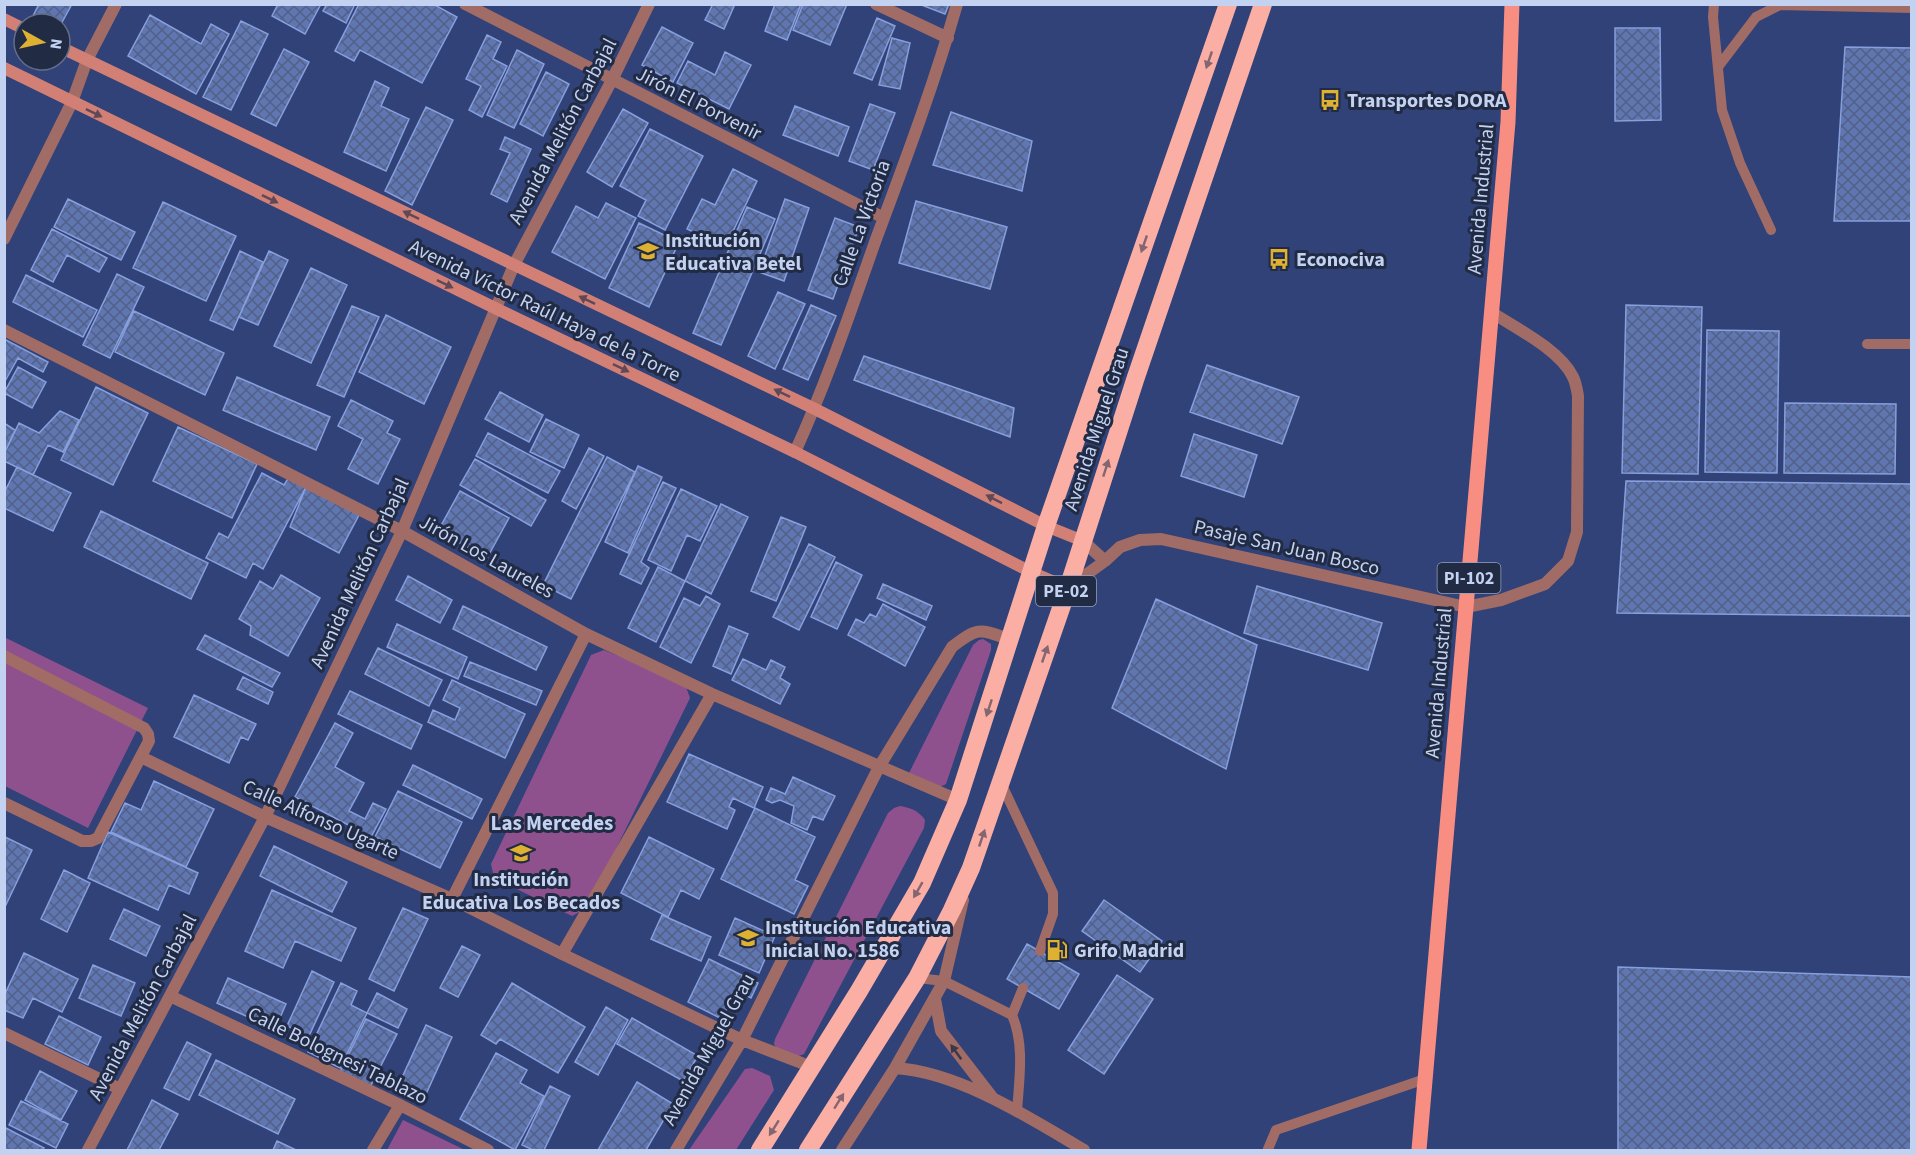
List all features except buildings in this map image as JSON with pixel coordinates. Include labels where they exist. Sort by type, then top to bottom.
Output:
[{"type":"highway","name":"Avenida Miguel Grau","points":[[760,1150],[922,883],[958,800],[1046,526],[1228,4]]},
{"type":"highway","name":"Avenida Miguel Grau","points":[[808,1150],[917,978],[971,868],[1068,588],[1135,380],[1263,4]]},
{"type":"main road","name":"Avenida Industrial","points":[[1419,1150],[1508,122],[1512,4]]},
{"type":"main road","name":"Avenida Víctor Raúl Haya de la Torre","points":[[72,53],[815,409],[1046,526],[1083,541]]},
{"type":"main road","name":"Avenida Víctor Raúl Haya de la Torre","points":[[4,68],[795,452],[1031,572],[1068,588]]},
{"type":"street","points":[[4,239],[72,102],[87,60],[116,4]]},
{"type":"street","name":"Jirón El Porvenir","points":[[465,4],[884,218]]},
{"type":"street","name":"Avenida Melitón Carbajal","points":[[88,1150],[265,817],[402,531],[514,264],[612,80],[649,4]]},
{"type":"street","points":[[876,4],[948,38]]},
{"type":"street","name":"Calle La Victoria","points":[[795,452],[815,409],[948,38],[957,4]]},
{"type":"street","points":[[1466,607],[1501,600],[1545,584],[1568,561],[1577,532],[1578,396],[1573,378],[1563,363],[1545,348],[1491,312]]},
{"type":"street","name":"Jirón Los Laureles","points":[[4,330],[402,531],[586,634],[712,694],[958,800]]},
{"type":"street","name":"Pasaje San Juan Bosco","points":[[1068,588],[1120,547],[1140,540],[1161,539],[1466,607]]},
{"type":"street","points":[[1083,541],[1105,561]]},
{"type":"street","name":"Avenida Miguel Grau","points":[[676,1150],[742,1040],[879,767],[952,646],[967,635],[982,630],[1011,640]]},
{"type":"street","points":[[452,898],[586,634]]},
{"type":"street","points":[[4,656],[144,728],[149,741],[98,838],[91,841],[82,840],[4,803]]},
{"type":"street","points":[[562,954],[712,694]]},
{"type":"street","name":"Calle Alfonso Ugarte","points":[[141,757],[265,817],[452,898],[562,954],[742,1040],[812,1067]]},
{"type":"street","name":"Avenida Miguel Grau","points":[[842,1150],[896,1068],[944,981],[971,868]]},
{"type":"street","name":"Calle Bolognesi Tablazo","points":[[170,996],[400,1105],[488,1150]]},
{"type":"street","points":[[935,999],[941,1031],[992,1098]]},
{"type":"street","points":[[4,1033],[120,1089]]},
{"type":"street","points":[[896,1068],[915,1069],[992,1098],[1084,1150]]},
{"type":"street","points":[[373,1150],[400,1105]]},
{"type":"lane","points":[[1714,4],[1722,110],[1740,163],[1771,230]]},
{"type":"lane","points":[[1718,67],[1756,17],[1780,4],[1911,8]]},
{"type":"lane","points":[[1867,345],[1911,344]]},
{"type":"lane","points":[[1001,783],[1053,893],[1053,914],[1040,951]]},
{"type":"lane","points":[[917,978],[944,981],[1012,1015],[1019,1031],[1020,1048],[1017,1112]]},
{"type":"lane","points":[[1012,1015],[1023,988]]},
{"type":"lane","points":[[1268,1149],[1276,1130],[1425,1079]]},
{"type":"shaded area","points":[[4,637],[148,708],[88,828],[5,786]]},
{"type":"shaded area","points":[[983,639],[991,644],[991,650],[946,784],[940,787],[909,773],[973,645]]},
{"type":"shaded area","points":[[604,650],[685,684],[690,698],[587,908],[572,916],[494,878],[491,864],[591,655]]},
{"type":"shaded area","points":[[900,806],[920,814],[925,820],[924,828],[804,1054],[796,1057],[776,1048],[775,1039],[888,813]]},
{"type":"shaded area","points":[[752,1068],[770,1076],[774,1090],[736,1150],[689,1150],[745,1069]]},
{"type":"shaded area","points":[[403,1120],[465,1150],[387,1150]]},
{"type":"place","name":"Transportes DORA","points":[[1330,100]]},
{"type":"place","name":"Institución Educativa Betel","points":[[648,251]]},
{"type":"place","name":"Econociva","points":[[1279,259]]},
{"type":"place","name":"Institución Educativa Los Becados","points":[[521,853]]},
{"type":"place","name":"Institución Educativa Inicial No. 1586","points":[[748,938]]},
{"type":"place","name":"Grifo Madrid","points":[[1057,950]]},
{"type":"district","name":"Las Mercedes","points":[[552,823]]}]
